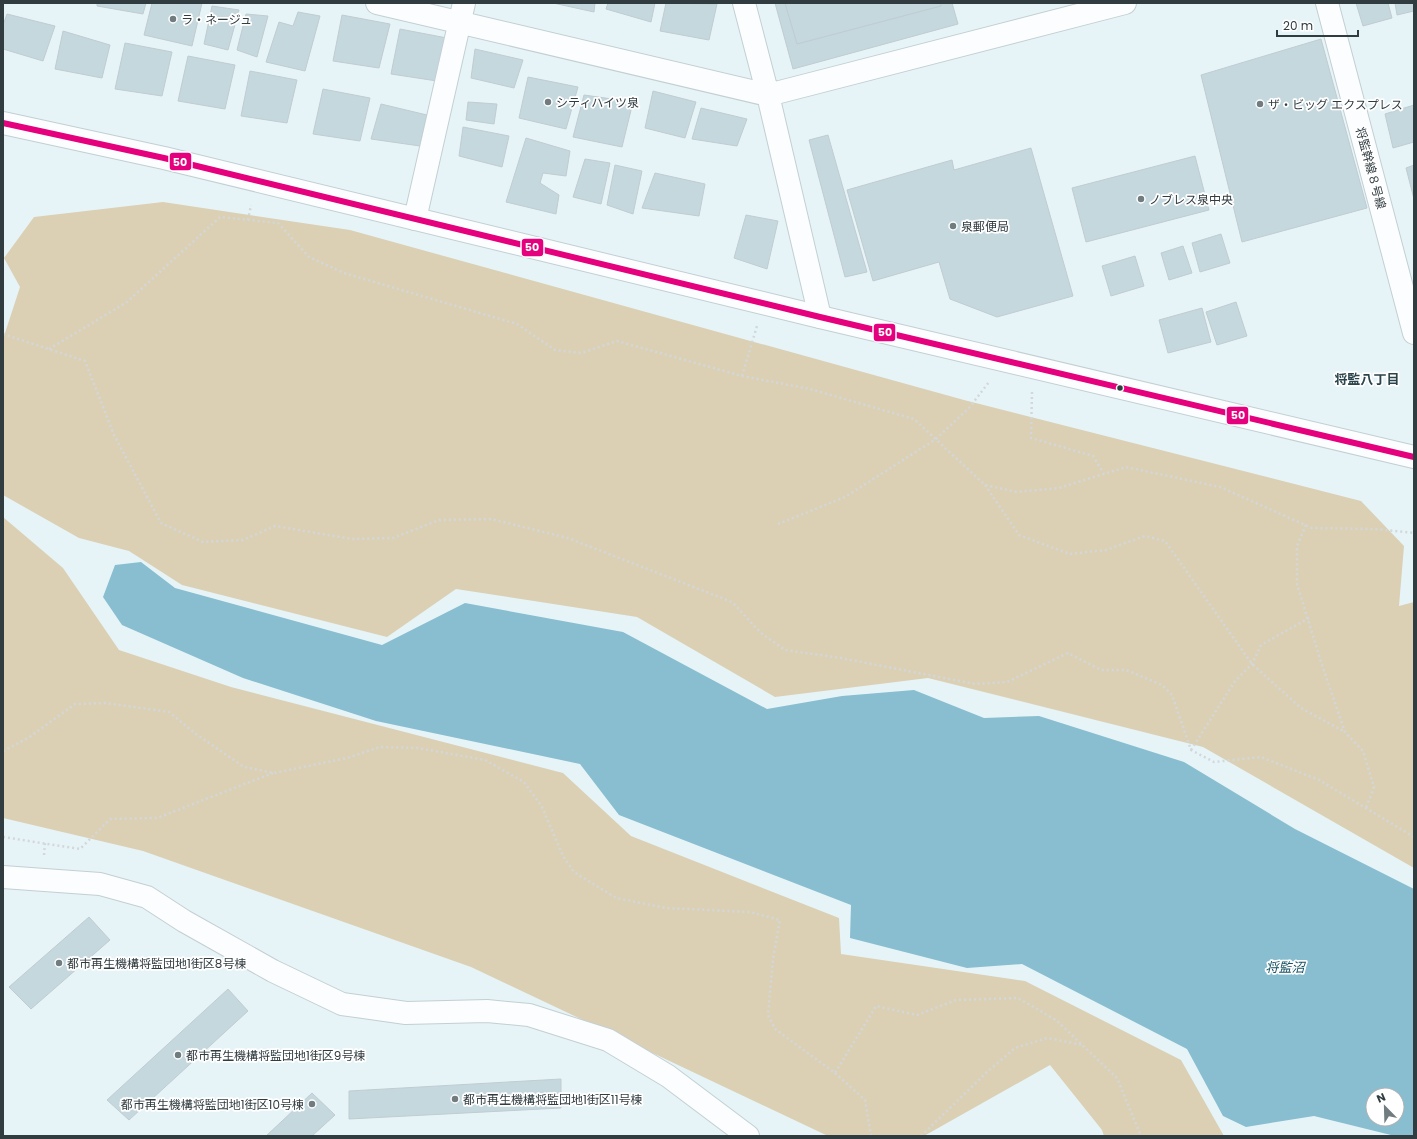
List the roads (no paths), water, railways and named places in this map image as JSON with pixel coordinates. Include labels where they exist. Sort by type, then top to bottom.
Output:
[{"type":"street","points":[[377,3],[462,13],[768,95],[1125,3]]},
{"type":"street","points":[[744,3],[768,95],[820,316]]},
{"type":"street","name":"将監幹線８号線","points":[[1327,3],[1414,332]]},
{"type":"street","points":[[415,219],[462,13]]},
{"type":"street","points":[[3,123],[164,158],[765,303],[1414,457]]},
{"type":"street","points":[[3,877],[100,884],[146,897],[184,921],[273,971],[342,1004],[406,1013],[487,1011],[529,1015],[608,1040],[668,1076],[748,1136]]},
{"type":"water","name":"将監沼","points":[[141,562],[175,588],[382,645],[465,603],[623,632],[767,709],[842,696],[914,690],[984,718],[1039,716],[1184,762],[1295,829],[1414,889],[1414,1136],[1395,1136],[1314,1116],[1246,1127],[1223,1116],[1187,1049],[1022,964],[967,968],[850,938],[851,905],[619,815],[580,764],[376,721],[243,678],[122,625],[103,597],[115,565]]},
{"type":"place","name":"ラ・ネージュ","points":[[173,19]]},
{"type":"place","name":"シティハイツ泉","points":[[548,102]]},
{"type":"place","name":"ザ・ビッグ エクスプレス","points":[[1260,104]]},
{"type":"place","name":"ノブレス泉中央","points":[[1141,199]]},
{"type":"place","name":"泉郵便局","points":[[953,226]]},
{"type":"place","name":"都市再生機構将監団地1街区8号棟","points":[[59,963]]},
{"type":"place","name":"都市再生機構将監団地1街区9号棟","points":[[178,1055]]},
{"type":"place","name":"都市再生機構将監団地1街区11号棟","points":[[455,1099]]},
{"type":"place","name":"都市再生機構将監団地1街区10号棟","points":[[312,1104]]},
{"type":"district","name":"将監八丁目","points":[[1367,379]]}]
